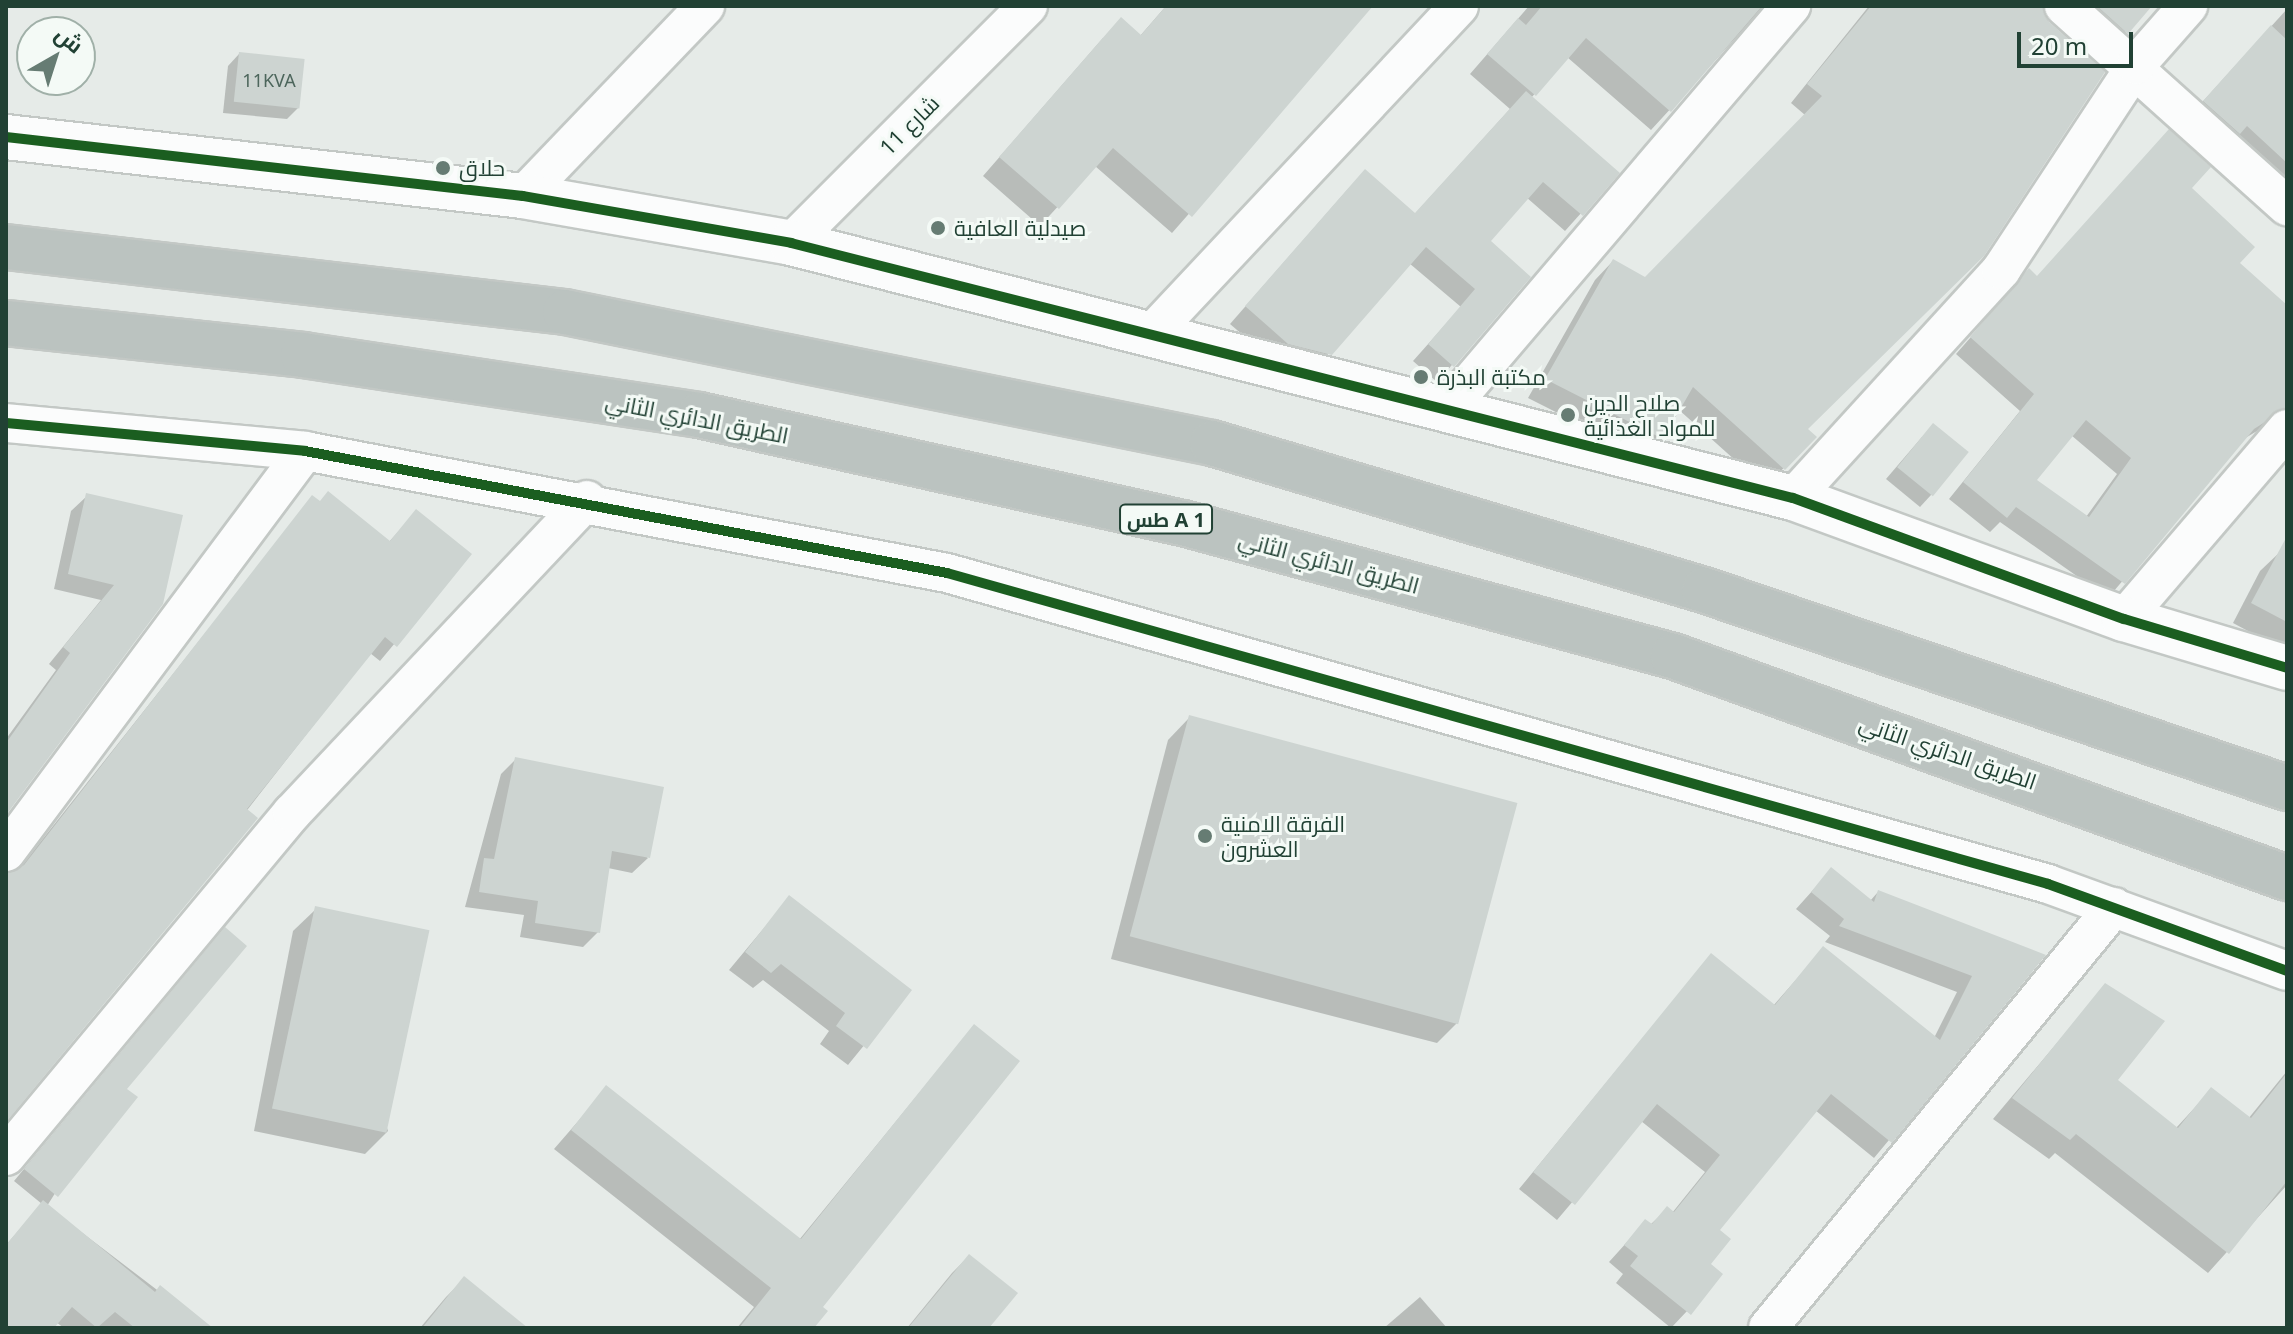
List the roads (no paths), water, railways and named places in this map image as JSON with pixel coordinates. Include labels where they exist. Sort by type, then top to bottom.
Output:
[{"type":"highway","points":[[6,247],[565,312],[1212,443],[1704,590],[2287,788]]},
{"type":"highway","name":"الطريق الدائري الثاني","points":[[6,323],[303,355],[699,415],[1183,523],[1673,656],[2287,878]]},
{"type":"street","points":[[523,196],[705,6]]},
{"type":"street","name":"شارع 11","points":[[791,243],[1028,6]]},
{"type":"street","points":[[1155,330],[1459,6]]},
{"type":"street","points":[[1450,406],[1791,6]]},
{"type":"street","points":[[2064,6],[2136,65],[2287,206]]},
{"type":"street","points":[[1793,498],[2001,270],[2136,65],[2188,6]]},
{"type":"street","points":[[6,137],[523,196],[791,243],[1155,330],[1793,498],[2124,619],[2287,668]]},
{"type":"street","points":[[6,423],[305,451],[587,500],[947,573],[1812,814],[2114,907],[2287,971]]},
{"type":"street","points":[[2124,619],[2287,429]]},
{"type":"street","points":[[6,852],[305,451]]},
{"type":"street","points":[[6,1156],[292,813],[587,500]]},
{"type":"street","points":[[1768,1328],[2114,907]]},
{"type":"place","name":"حلاق","points":[[443,168]]},
{"type":"place","name":"صيدلية العافية","points":[[938,228]]},
{"type":"place","name":"مكتبة البذرة","points":[[1421,377]]},
{"type":"place","name":"صلاح الدين للمواد الغذائية","points":[[1568,415]]},
{"type":"place","name":"الفرقة الامنية العشرون","points":[[1205,836]]}]
